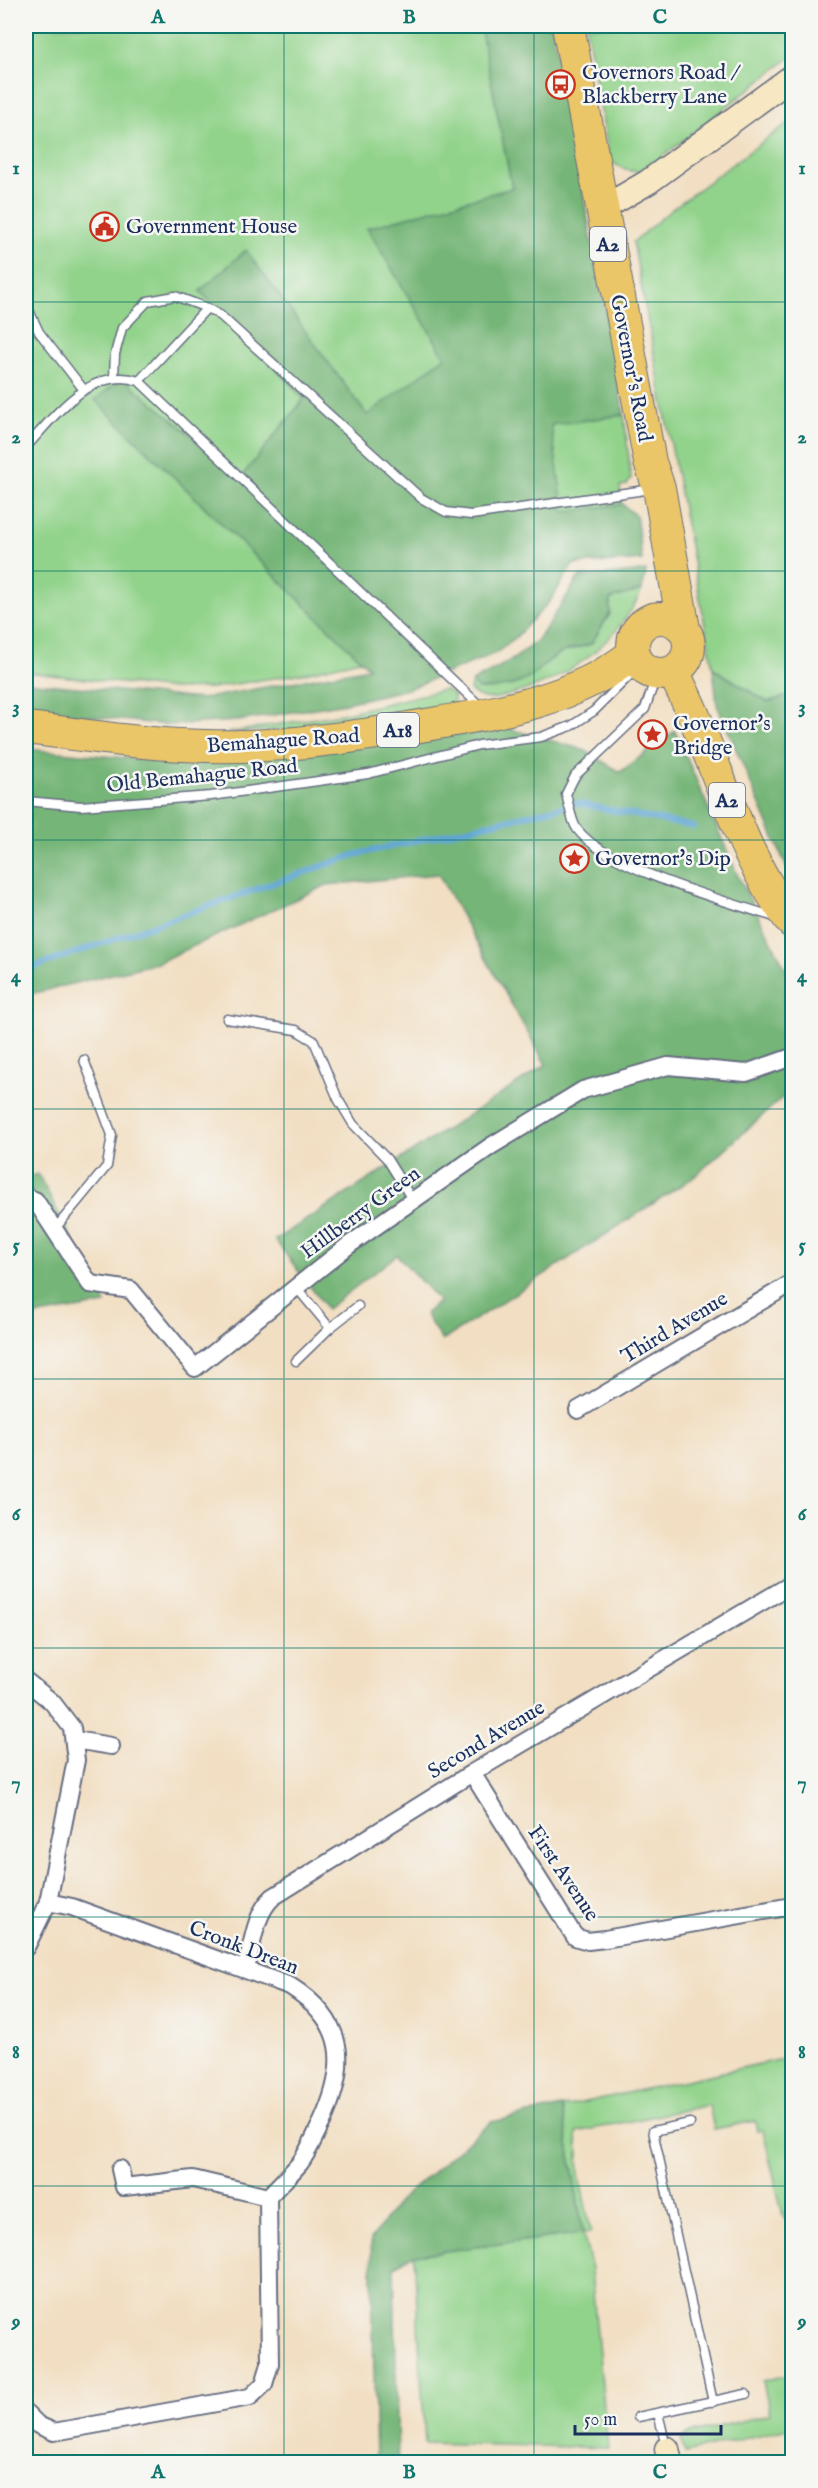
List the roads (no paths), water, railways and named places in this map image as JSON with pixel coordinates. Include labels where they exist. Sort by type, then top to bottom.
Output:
[{"type":"highway","name":"Governor's Road","points":[[568,26],[652,480],[684,629]]},
{"type":"highway","name":"Governor's Road","points":[[648,620],[658,566],[652,480]]},
{"type":"highway","points":[[648,620],[672,619],[684,629]]},
{"type":"highway","name":"A2","points":[[648,620],[642,624],[633,638],[651,666],[690,704],[748,852],[771,896],[792,923]]},
{"type":"highway","name":"A2","points":[[651,666],[687,657],[689,648],[684,629]]},
{"type":"highway","name":"Bemahague Road","points":[[26,728],[208,746],[297,743],[389,732],[488,714],[547,700],[615,668],[651,666]]},
{"type":"main road","points":[[602,209],[648,182],[792,77]]},
{"type":"street","name":"Hillberry Green","points":[[30,1194],[90,1284],[131,1290],[195,1368],[296,1286],[412,1200],[491,1146],[583,1090],[668,1066],[746,1073],[792,1057]]},
{"type":"street","name":"Third Avenue","points":[[578,1410],[792,1283]]},
{"type":"street","name":"Second Avenue","points":[[246,1969],[261,1914],[265,1904],[273,1897],[472,1773],[792,1584]]},
{"type":"street","points":[[26,1681],[52,1702],[72,1728],[76,1760],[48,1902],[26,1947]]},
{"type":"street","points":[[75,1740],[111,1746]]},
{"type":"street","name":"First Avenue","points":[[472,1773],[575,1937],[588,1941],[605,1939],[792,1906]]},
{"type":"street","name":"Cronk Drean","points":[[48,1902],[72,1906],[290,1986],[306,1996],[320,2010],[333,2030],[338,2046],[338,2081],[321,2123],[301,2161],[268,2196]]},
{"type":"street","points":[[26,2413],[38,2426],[54,2432],[250,2397],[264,2384],[270,2364],[268,2196],[193,2179],[126,2196],[120,2169]]},
{"type":"lane","points":[[114,376],[115,354],[122,328],[148,302],[175,296],[222,316],[421,498],[446,512],[471,515],[652,480]]},
{"type":"lane","points":[[26,304],[39,332],[84,390]]},
{"type":"lane","points":[[139,381],[207,308]]},
{"type":"lane","points":[[26,447],[69,401],[84,390],[114,376],[139,381],[488,714]]},
{"type":"lane","points":[[651,666],[645,709],[575,776],[566,794],[576,828],[600,850],[633,867],[726,902],[792,923]]},
{"type":"lane","name":"Old Bemahague Road","points":[[26,801],[81,806],[211,796],[368,774],[479,746],[541,737],[571,726],[594,711],[623,680],[651,666]]},
{"type":"lane","points":[[227,1019],[296,1030],[314,1041],[338,1099],[353,1124],[387,1159],[412,1200]]},
{"type":"lane","points":[[54,1230],[107,1166],[112,1135],[84,1060]]},
{"type":"lane","points":[[296,1286],[330,1328]]},
{"type":"lane","points":[[296,1361],[357,1306]]},
{"type":"lane","points":[[690,2123],[653,2131],[712,2402]]},
{"type":"lane","points":[[638,2417],[746,2394]]},
{"type":"lane","points":[[658,2413],[668,2456]]},
{"type":"waterway","points":[[576,803],[694,827]]},
{"type":"waterway","points":[[26,970],[354,855],[562,807]]},
{"type":"place","name":"Governors Road / Blackberry Lane","points":[[561,84]]},
{"type":"place","name":"Government House","points":[[105,226]]},
{"type":"place","name":"Governor's Bridge","points":[[652,735]]},
{"type":"place","name":"Governor's Dip","points":[[574,858]]}]
